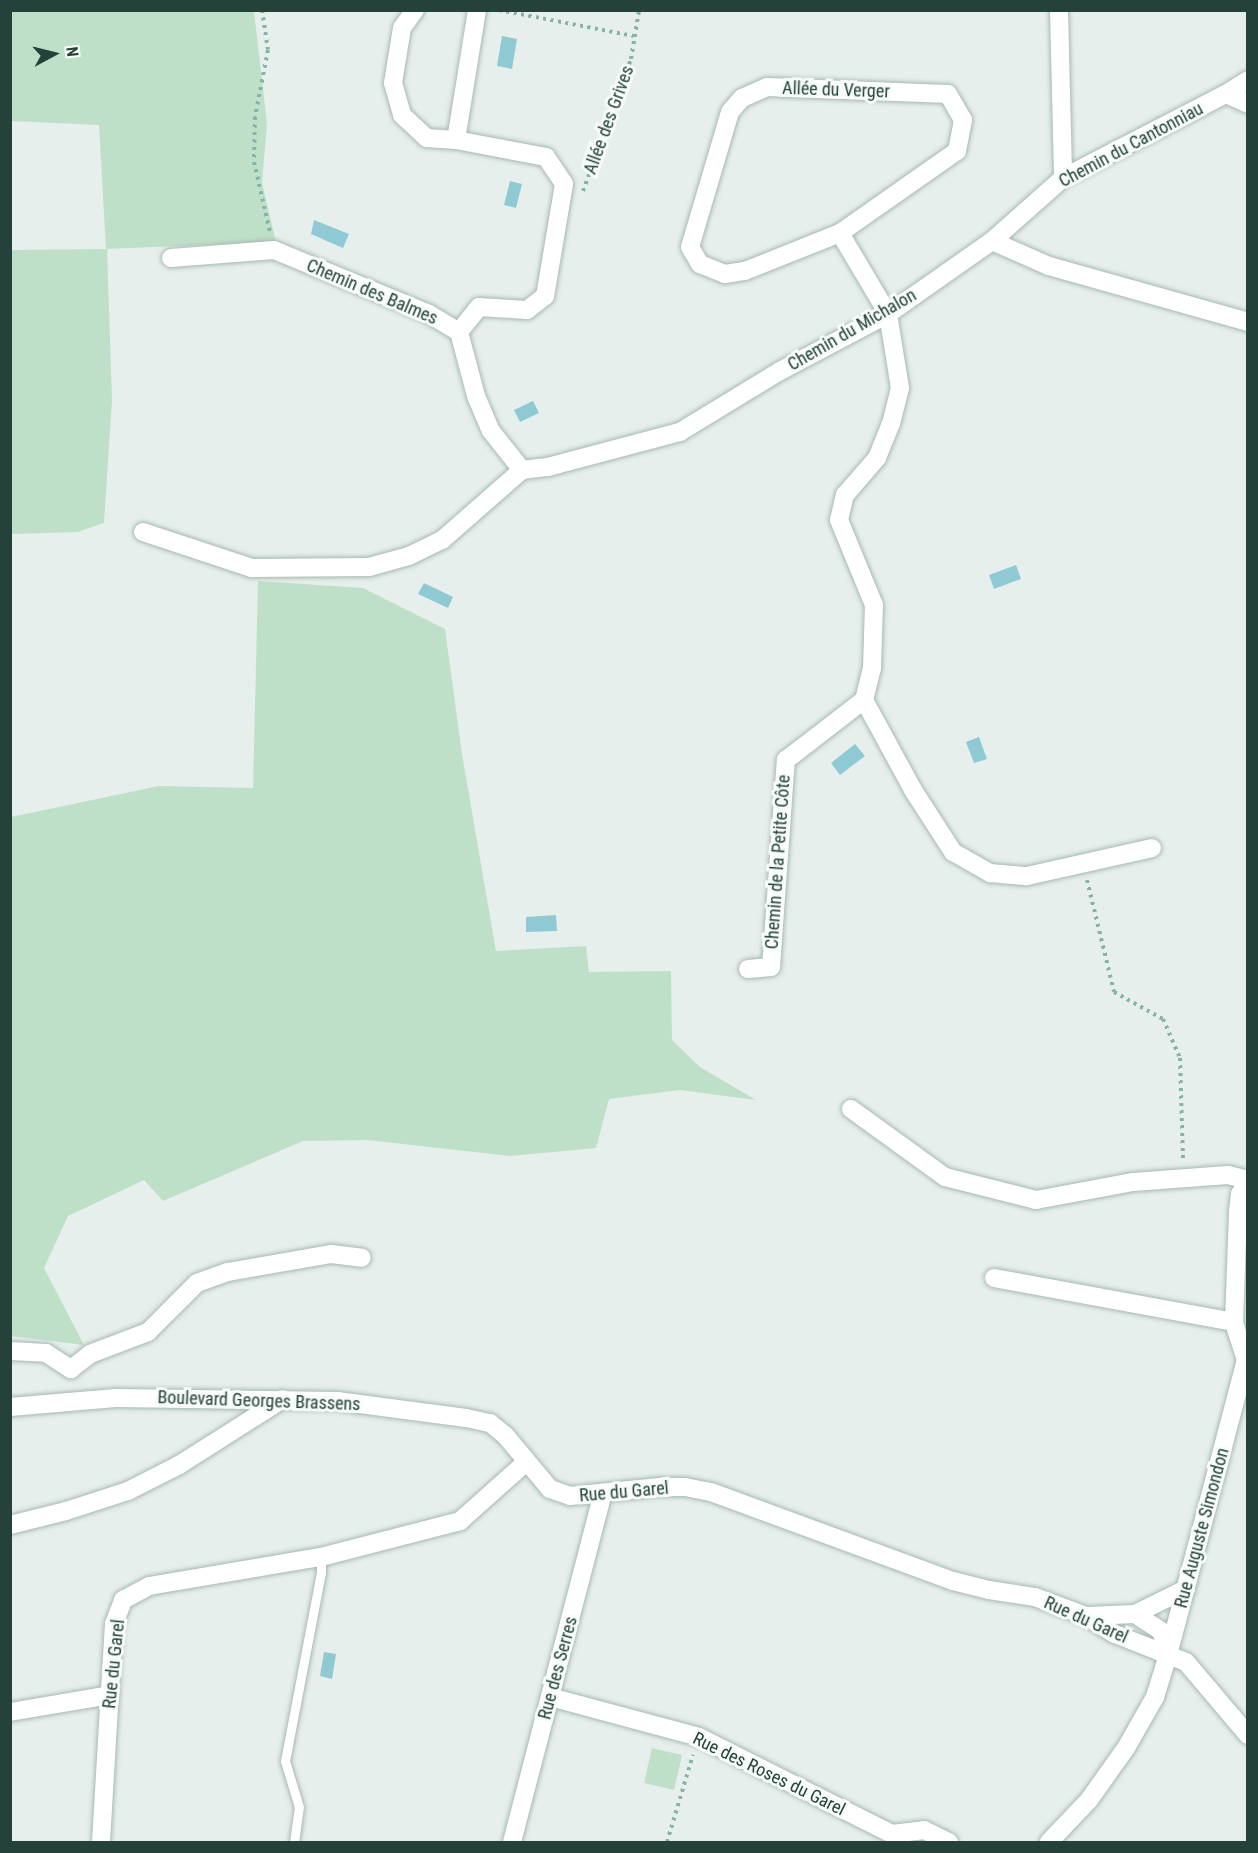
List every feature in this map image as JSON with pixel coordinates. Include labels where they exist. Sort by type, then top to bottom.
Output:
[{"type":"street","name":"Allée des Grives","points":[[416,10],[402,28],[393,83],[402,115],[427,138],[456,140],[546,158],[564,184],[545,296],[527,310],[479,308],[459,332]]},
{"type":"street","points":[[456,140],[477,10]]},
{"type":"street","points":[[1059,10],[1063,178]]},
{"type":"street","name":"Chemin du Cantonniau","points":[[992,241],[1063,178],[1226,94],[1248,80]]},
{"type":"street","name":"Allée du Verger","points":[[767,87],[948,94],[963,120],[957,151],[840,233],[745,271],[725,274],[700,264],[690,247],[730,112],[742,99],[767,87]]},
{"type":"street","points":[[1226,94],[1248,104]]},
{"type":"street","points":[[840,233],[888,314],[900,388],[891,424],[877,458],[845,495],[839,520],[874,605],[872,668],[864,700],[913,790],[953,852],[990,873],[1027,876],[1152,848]]},
{"type":"street","points":[[992,241],[1049,266],[1248,322]]},
{"type":"street","name":"Chemin du Michalon","points":[[522,470],[548,467],[680,432],[780,371],[888,314],[992,241]]},
{"type":"street","points":[[171,258],[274,250]]},
{"type":"street","name":"Chemin des Balmes","points":[[274,250],[429,314],[459,332],[476,396],[491,431],[522,470]]},
{"type":"street","points":[[143,532],[252,568],[369,567],[409,556],[442,540],[522,470]]},
{"type":"street","name":"Chemin de la Petite Côte","points":[[748,969],[771,967],[786,760],[864,700]]},
{"type":"street","points":[[851,1109],[945,1177],[1036,1200],[1133,1182],[1228,1175],[1248,1181]]},
{"type":"street","name":"Rue Auguste Simondon","points":[[1049,1842],[1089,1800],[1126,1748],[1155,1697],[1168,1654],[1247,1360],[1234,1322],[1238,1211],[1240,1194],[1248,1181]]},
{"type":"street","points":[[70,1402],[71,1369],[90,1354],[148,1332],[197,1283],[228,1272],[321,1256],[362,1258]]},
{"type":"street","points":[[994,1278],[1234,1322]]},
{"type":"street","points":[[10,1351],[46,1353],[71,1369]]},
{"type":"street","name":"Boulevard Georges Brassens","points":[[10,1407],[116,1398],[337,1401],[490,1423],[505,1436],[525,1463]]},
{"type":"street","points":[[10,1525],[66,1511],[128,1491],[179,1465],[283,1399]]},
{"type":"street","name":"Rue du Garel","points":[[101,1842],[114,1624],[123,1600],[148,1586],[321,1557],[460,1521],[525,1463],[550,1489],[570,1496],[660,1487],[685,1487],[711,1492],[953,1581],[989,1590],[1035,1597],[1086,1616],[1116,1634],[1186,1662],[1248,1735]]},
{"type":"street","name":"Rue des Serres","points":[[512,1842],[603,1493]]},
{"type":"street","points":[[1086,1616],[1135,1614],[1185,1589]]},
{"type":"street","points":[[1135,1614],[1161,1631],[1168,1654]]},
{"type":"street","points":[[10,1712],[110,1695]]},
{"type":"street","name":"Rue des Roses du Garel","points":[[550,1697],[699,1737],[892,1834],[924,1830],[949,1842]]},
{"type":"lane","points":[[294,1842],[299,1807],[285,1761],[321,1574],[321,1557]]},
{"type":"path","points":[[262,10],[268,50],[255,117],[254,162],[274,250]]},
{"type":"path","points":[[499,10],[634,36]]},
{"type":"path","name":"Allée des Grives","points":[[581,197],[631,59],[639,10]]},
{"type":"path","points":[[1083,865],[1114,992],[1163,1019],[1180,1058],[1184,1178]]},
{"type":"path","points":[[667,1842],[699,1737]]},
{"type":"green space","points":[[10,11],[254,11],[267,124],[262,183],[276,242],[107,249],[112,400],[104,523],[78,532],[11,534],[11,250],[106,249],[99,125],[11,121]]},
{"type":"green space","points":[[258,581],[363,588],[445,629],[462,754],[496,951],[586,946],[589,972],[671,971],[672,1040],[700,1067],[756,1100],[680,1090],[609,1099],[596,1148],[510,1156],[367,1140],[303,1141],[163,1201],[144,1180],[68,1216],[44,1268],[84,1345],[11,1336],[11,817],[159,786],[253,788]]},
{"type":"green space","points":[[652,1748],[682,1755],[674,1790],[644,1783]]},
{"type":"water","points":[[502,36],[517,39],[512,69],[497,66]]},
{"type":"water","points":[[510,181],[522,184],[516,208],[504,205]]},
{"type":"water","points":[[314,220],[349,234],[343,248],[311,234]]},
{"type":"water","points":[[533,401],[539,413],[520,422],[514,410]]},
{"type":"water","points":[[1016,565],[1021,579],[994,589],[989,575]]},
{"type":"water","points":[[424,583],[453,597],[448,608],[418,594]]},
{"type":"water","points":[[979,737],[987,759],[974,763],[966,742]]},
{"type":"water","points":[[855,744],[865,756],[840,775],[831,763]]},
{"type":"water","points":[[556,915],[557,931],[526,932],[526,917]]},
{"type":"water","points":[[324,1652],[336,1654],[332,1679],[320,1676]]}]
